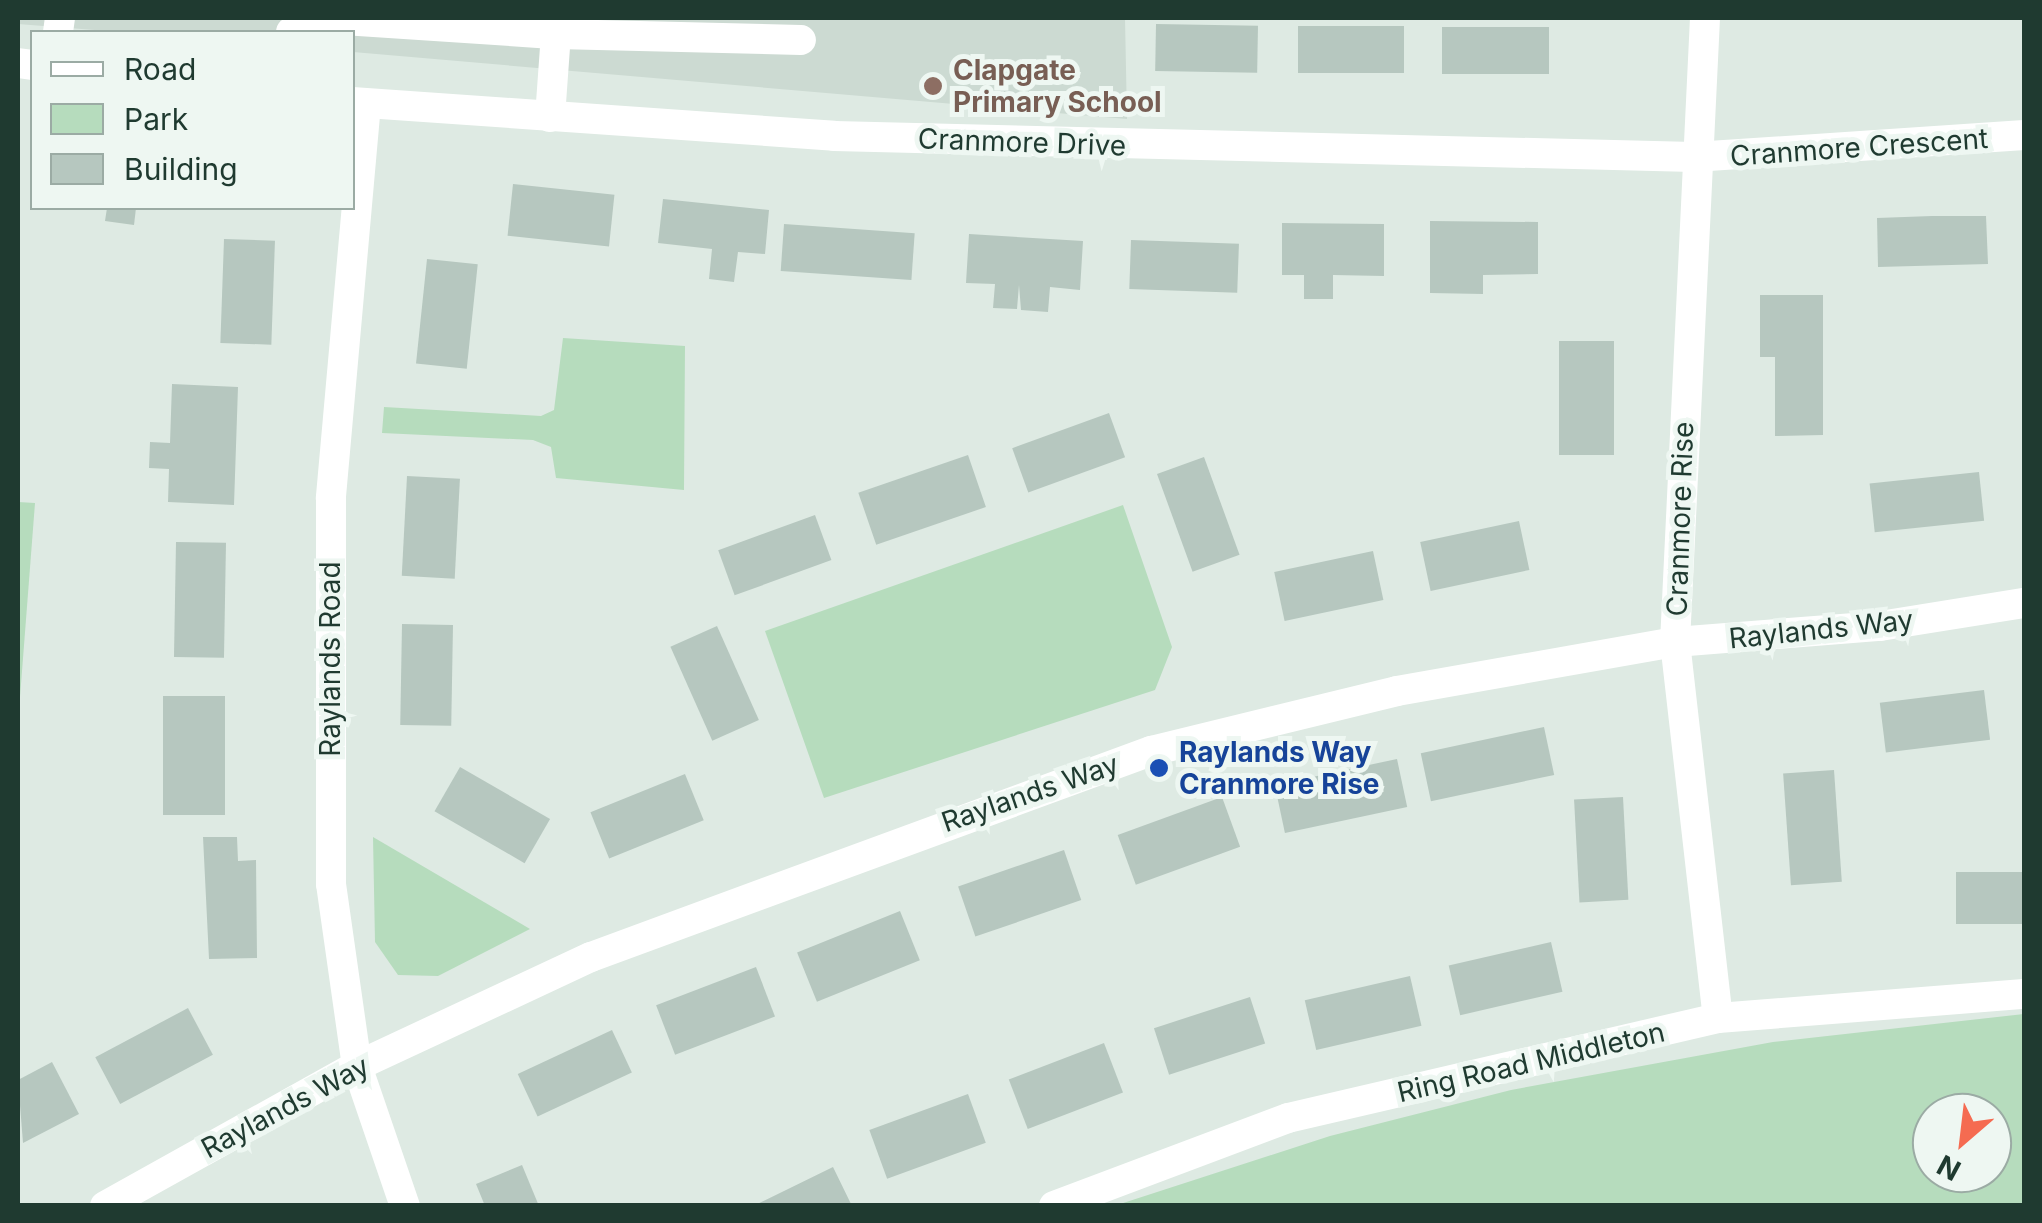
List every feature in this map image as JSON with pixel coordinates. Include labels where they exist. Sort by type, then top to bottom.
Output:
[{"type":"street","points":[[294,30],[313,18],[556,34],[801,40]]},
{"type":"street","name":"Cranmore Rise","points":[[1705,18],[1694,158],[1675,642],[1718,1018]]},
{"type":"street","points":[[550,116],[556,34]]},
{"type":"street","name":"Cranmore Drive","points":[[359,103],[873,137],[1694,158]]},
{"type":"street","name":"Raylands Road","points":[[355,162],[359,103]]},
{"type":"street","name":"Cranmore Crescent","points":[[1694,158],[2024,135]]},
{"type":"street","name":"Raylands Road","points":[[352,210],[332,498],[331,884],[358,1066],[406,1206]]},
{"type":"street","name":"Raylands Way","points":[[105,1206],[358,1066],[591,957],[1151,751],[1397,691],[1675,642],[1880,626],[2024,603]]},
{"type":"street","name":"Ring Road Middleton","points":[[1054,1206],[1288,1118],[1718,1018],[2024,994]]},
{"type":"shaded area","name":"Clapgate Primary School","points":[[18,18],[1125,18],[1127,119],[355,52],[355,30],[94,30],[18,24]]},
{"type":"green space","points":[[563,338],[685,346],[684,490],[556,478],[551,447],[533,440],[382,433],[384,407],[541,416],[554,410]]},
{"type":"green space","points":[[18,502],[35,503],[18,723]]},
{"type":"green space","points":[[1123,505],[1172,647],[1155,690],[824,798],[765,631]]},
{"type":"green space","points":[[373,837],[530,929],[438,976],[398,975],[375,942]]},
{"type":"green space","points":[[2024,1014],[2024,1205],[1117,1205],[1330,1136],[1511,1090],[1773,1042]]},
{"type":"building","points":[[1156,24],[1258,26],[1257,73],[1155,71]]},
{"type":"building","points":[[1298,26],[1404,26],[1404,73],[1298,73]]},
{"type":"building","points":[[1442,27],[1549,27],[1549,74],[1442,74]]},
{"type":"building","points":[[513,184],[614,195],[609,246],[508,236]]},
{"type":"building","points":[[663,199],[769,210],[765,254],[738,252],[734,282],[709,279],[712,249],[658,243]]},
{"type":"building","points":[[107,210],[136,210],[134,225],[105,221]]},
{"type":"building","points":[[1986,216],[1988,264],[1878,267],[1877,218]]},
{"type":"building","points":[[1430,221],[1538,222],[1538,274],[1483,275],[1483,294],[1430,293]]},
{"type":"building","points":[[1282,223],[1384,224],[1384,276],[1333,275],[1333,299],[1304,299],[1304,275],[1282,275]]},
{"type":"building","points":[[784,224],[915,233],[911,280],[781,271]]},
{"type":"building","points":[[969,234],[1083,241],[1080,290],[1050,287],[1048,312],[1021,310],[1019,285],[1017,309],[993,308],[995,284],[966,283]]},
{"type":"building","points":[[224,239],[275,241],[271,345],[220,343]]},
{"type":"building","points":[[1131,240],[1239,244],[1237,293],[1129,289]]},
{"type":"building","points":[[427,259],[478,264],[467,369],[416,363]]},
{"type":"building","points":[[1760,295],[1823,295],[1823,435],[1775,436],[1775,357],[1760,357]]},
{"type":"building","points":[[1559,341],[1614,341],[1614,455],[1559,455]]},
{"type":"building","points":[[172,384],[238,387],[234,505],[168,502],[169,469],[149,468],[150,442],[170,443]]},
{"type":"building","points":[[1109,413],[1125,457],[1028,492],[1012,448]]},
{"type":"building","points":[[968,455],[986,507],[876,545],[858,493]]},
{"type":"building","points":[[1204,457],[1240,555],[1193,572],[1157,474]]},
{"type":"building","points":[[1979,472],[1984,521],[1875,532],[1870,483]]},
{"type":"building","points":[[407,476],[460,479],[455,579],[402,576]]},
{"type":"building","points":[[815,515],[831,560],[735,595],[718,550]]},
{"type":"building","points":[[1519,521],[1529,570],[1431,591],[1420,542]]},
{"type":"building","points":[[176,542],[226,543],[224,658],[174,657]]},
{"type":"building","points":[[1373,551],[1383,600],[1285,621],[1274,572]]},
{"type":"building","points":[[402,624],[453,625],[451,726],[400,725]]},
{"type":"building","points":[[717,626],[759,720],[712,741],[670,647]]},
{"type":"building","points":[[1984,690],[1990,740],[1886,752],[1880,703]]},
{"type":"building","points":[[163,696],[225,696],[225,815],[163,815]]},
{"type":"building","points":[[1544,727],[1554,775],[1431,801],[1421,753]]},
{"type":"building","points":[[1397,759],[1407,807],[1285,833],[1275,785]]},
{"type":"building","points":[[460,767],[550,819],[525,863],[434,811]]},
{"type":"building","points":[[1834,770],[1842,882],[1791,885],[1783,774]]},
{"type":"building","points":[[685,774],[704,820],[609,859],[590,812]]},
{"type":"building","points":[[1222,797],[1240,847],[1136,885],[1118,835]]},
{"type":"building","points":[[1623,797],[1628,900],[1579,902],[1574,800]]},
{"type":"building","points":[[203,837],[237,837],[238,861],[256,860],[257,958],[209,959]]},
{"type":"building","points":[[1064,850],[1081,900],[975,937],[958,886]]},
{"type":"building","points":[[1956,872],[2024,872],[2024,924],[1956,924]]},
{"type":"building","points":[[900,911],[920,960],[817,1002],[797,953]]},
{"type":"building","points":[[1551,942],[1562,992],[1460,1015],[1449,966]]},
{"type":"building","points":[[756,967],[775,1016],[675,1055],[656,1005]]},
{"type":"building","points":[[1410,976],[1421,1026],[1316,1050],[1305,1000]]},
{"type":"building","points":[[1250,997],[1265,1044],[1169,1075],[1154,1028]]},
{"type":"building","points":[[188,1008],[213,1055],[120,1104],[95,1057]]},
{"type":"building","points":[[612,1030],[632,1073],[538,1117],[518,1074]]},
{"type":"building","points":[[1104,1043],[1123,1092],[1028,1129],[1009,1080]]},
{"type":"building","points":[[52,1062],[79,1114],[23,1143],[18,1080]]},
{"type":"building","points":[[968,1094],[986,1143],[887,1179],[869,1130]]},
{"type":"building","points":[[522,1165],[539,1206],[485,1206],[476,1184]]},
{"type":"building","points":[[833,1167],[852,1206],[753,1206],[784,1191]]},
{"type":"place","name":"Clapgate Primary School","points":[[933,86]]},
{"type":"place","name":"Raylands Way Cranmore Rise","points":[[1159,768]]}]
